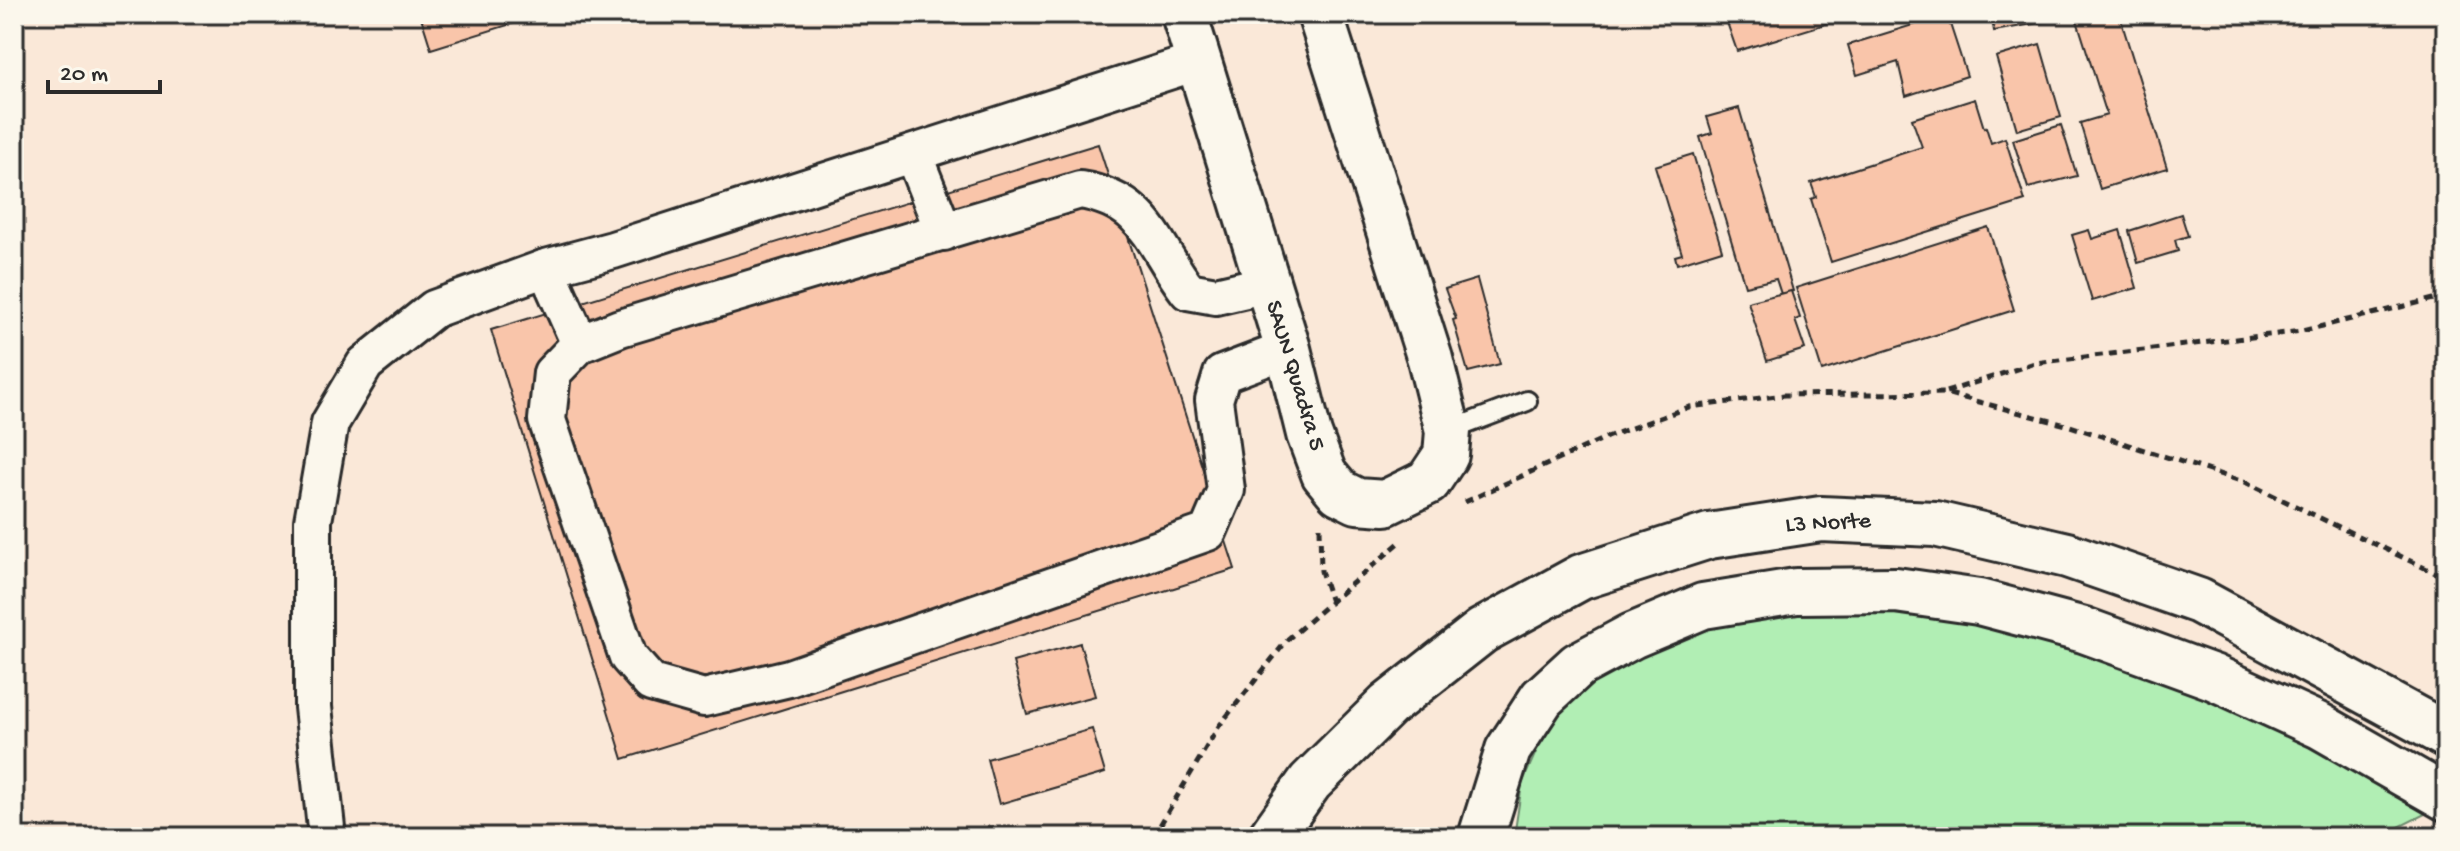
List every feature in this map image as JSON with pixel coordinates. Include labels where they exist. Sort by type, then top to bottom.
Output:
[{"type":"main road","name":"SAUN Quadra 5","points":[[1184,14],[1288,349],[1309,434],[1324,474],[1339,492],[1357,501],[1385,503],[1428,482],[1446,455],[1448,431]]},
{"type":"main road","points":[[1320,14],[1430,359],[1448,431]]},
{"type":"main road","name":"L3 Norte","points":[[1271,837],[1310,782],[1388,705],[1482,631],[1581,577],[1709,536],[1821,519],[1935,524],[2082,560],[2199,601],[2446,735]]},
{"type":"main road","points":[[1481,837],[1508,750],[1542,698],[1578,665],[1632,636],[1703,606],[1796,591],[1896,590],[1979,602],[2084,630],[2213,677],[2320,726],[2446,798]]},
{"type":"street","points":[[327,837],[313,707],[313,521],[330,423],[365,364],[434,309],[546,268],[613,250],[1199,61]]},
{"type":"street","points":[[913,154],[944,232]]},
{"type":"street","points":[[1267,284],[1216,296],[1188,291],[1172,270],[1152,231],[1125,204],[1102,194],[1080,190],[620,328],[580,344],[552,373],[547,420],[628,657],[651,683],[704,698],[789,678],[1208,532],[1226,490],[1214,400],[1222,374],[1288,349]]},
{"type":"street","points":[[546,268],[580,344]]},
{"type":"lane","points":[[1448,431],[1527,401]]},
{"type":"path","points":[[2440,14],[2446,29]]},
{"type":"path","points":[[1945,393],[2035,363],[2302,331],[2446,296]]},
{"type":"path","points":[[1324,474],[1320,523],[1321,571],[1331,602]]},
{"type":"green space","points":[[1859,599],[2164,664],[2435,809],[2379,837],[1514,837],[1522,784],[1539,745],[1563,706],[1588,682],[1684,628]]},
{"type":"building","points":[[420,14],[543,14],[431,49]]},
{"type":"building","points":[[1724,14],[1858,14],[1737,51]]},
{"type":"building","points":[[1991,14],[2049,14],[2050,21],[1994,31]]},
{"type":"building","points":[[2075,14],[2119,14],[2167,168],[2100,189],[2080,123],[2107,115]]},
{"type":"building","points":[[1945,15],[1967,76],[1906,96],[1898,62],[1857,75],[1848,45]]},
{"type":"building","points":[[2040,44],[2061,117],[2017,130],[1996,57]]},
{"type":"building","points":[[1975,99],[1991,143],[2005,138],[2025,201],[1831,262],[1811,199],[1816,197],[1811,183],[1922,147],[1912,119]]},
{"type":"building","points":[[1739,108],[1793,291],[1781,294],[1776,279],[1745,286],[1700,137],[1712,133],[1707,117]]},
{"type":"building","points":[[2061,125],[2077,176],[2028,188],[2013,140]]},
{"type":"building","points":[[1098,144],[1235,569],[623,759],[491,330]]},
{"type":"building","points":[[1693,154],[1722,250],[1677,264],[1675,256],[1682,254],[1655,166]]},
{"type":"building","points":[[2181,214],[2188,236],[2175,240],[2178,251],[2138,263],[2129,231]]},
{"type":"building","points":[[1988,227],[2014,310],[1822,371],[1796,288]]},
{"type":"building","points":[[2089,230],[2092,239],[2120,230],[2137,288],[2092,301],[2072,235]]},
{"type":"building","points":[[1477,279],[1500,364],[1468,372],[1453,320],[1456,319],[1445,289]]},
{"type":"building","points":[[1791,291],[1800,318],[1795,320],[1805,349],[1767,361],[1748,302]]},
{"type":"building","points":[[1080,643],[1095,696],[1027,714],[1013,662]]},
{"type":"building","points":[[1092,729],[1105,773],[999,804],[987,759]]}]
